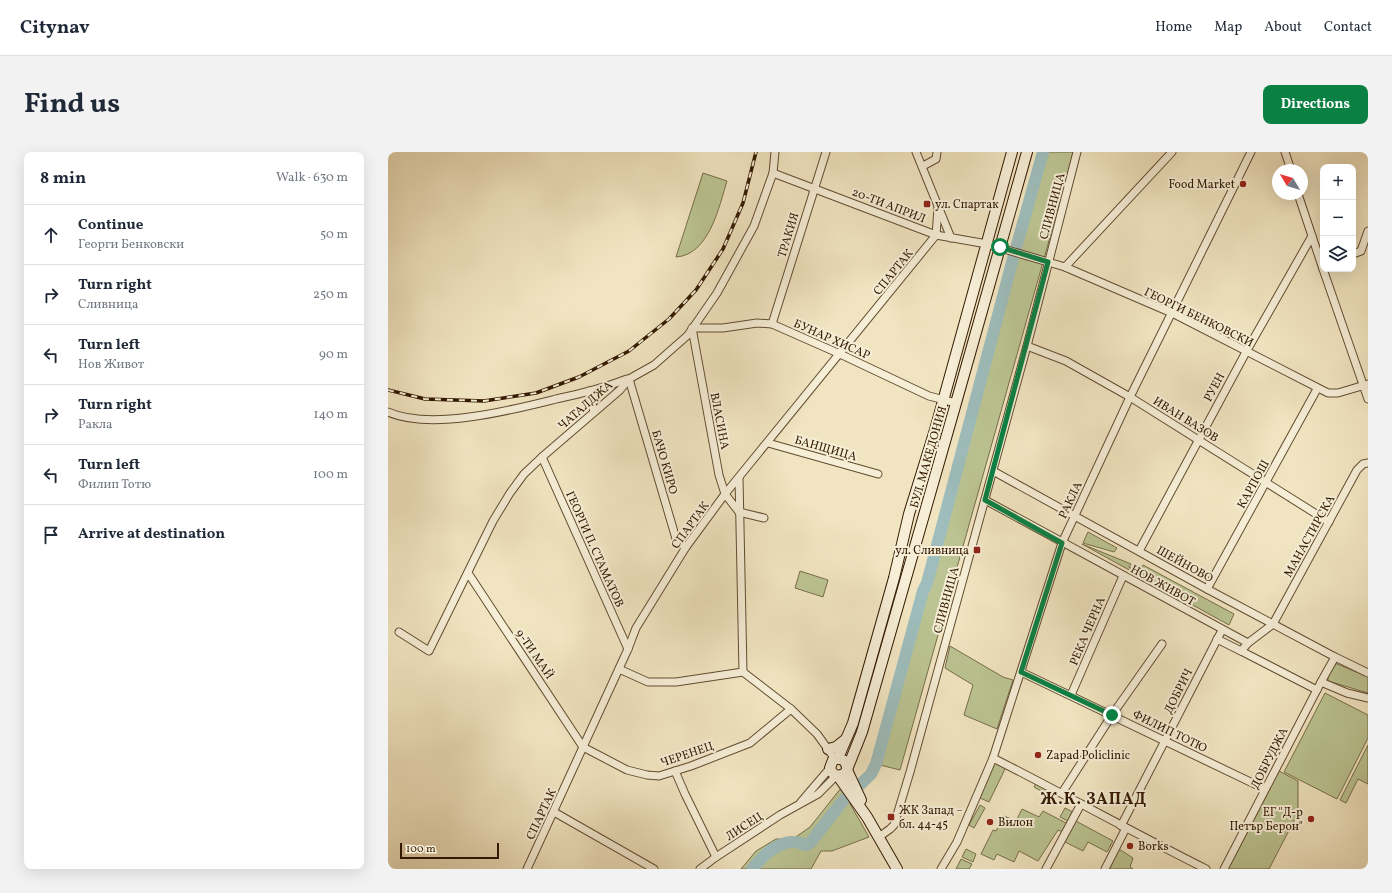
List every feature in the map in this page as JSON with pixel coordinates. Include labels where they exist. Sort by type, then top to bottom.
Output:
[{"type":"street","name":"ЧАТАЛДЖА","points":[[399,632],[429,651],[493,521],[510,492],[524,474],[620,390],[629,379],[654,365],[688,335],[717,293],[754,226],[773,173],[775,152]]},
{"type":"street","name":"ТРАКИЯ","points":[[772,324],[826,152]]},
{"type":"street","points":[[916,152],[952,238]]},
{"type":"street","points":[[923,166],[936,159],[937,152]]},
{"type":"street","name":"БУЛ. МАКЕДОНИЯ","points":[[834,767],[852,723],[894,578],[910,514],[988,244],[1012,152]]},
{"type":"street","name":"БУЛ. МАКЕДОНИЯ","points":[[847,768],[862,732],[956,403],[1003,248],[1027,152]]},
{"type":"street","name":"СЛИВНИЦА","points":[[879,837],[894,825],[910,772],[1027,346],[1077,152]]},
{"type":"street","points":[[1065,267],[1172,152]]},
{"type":"street","name":"РАКЛА","points":[[941,869],[957,842],[993,758],[1062,543],[1130,397],[1251,152]]},
{"type":"street","points":[[1285,152],[1289,164]]},
{"type":"street","name":"20-ТИ АПРИЛ","points":[[773,173],[814,187],[936,236],[988,244],[1003,248]]},
{"type":"street","points":[[1300,200],[1320,259]]},
{"type":"street","points":[[936,236],[938,206]]},
{"type":"street","points":[[1356,253],[1362,251],[1368,231]]},
{"type":"street","name":"СПАРТАК","points":[[528,869],[619,670],[636,628],[686,547],[726,494],[936,236]]},
{"type":"street","name":"РУЕН","points":[[1139,551],[1246,352],[1312,236]]},
{"type":"street","name":"ГЕОРГИ БЕНКОВСКИ","points":[[1003,248],[1065,267],[1172,313],[1328,394],[1366,384]]},
{"type":"street","points":[[1325,272],[1366,384],[1368,399]]},
{"type":"street","name":"БУНАР ХИСАР","points":[[692,328],[723,328],[757,323],[772,324],[929,396],[956,403]]},
{"type":"street","name":"ВЛАСИНА","points":[[692,328],[719,475],[726,494],[739,512]]},
{"type":"street","name":"ИВАН ВАЗОВ","points":[[1027,346],[1062,358],[1130,397],[1330,522]]},
{"type":"street","points":[[388,412],[396,416],[421,420],[464,418],[512,410],[589,391],[629,379]]},
{"type":"street","name":"БАЧО КИРО","points":[[629,379],[677,542],[686,547]]},
{"type":"street","name":"КАРПОШ","points":[[1207,589],[1316,389]]},
{"type":"street","points":[[589,391],[594,412]]},
{"type":"street","name":"БАНЩИЦА","points":[[768,443],[878,474]]},
{"type":"street","name":"ГЕОРГИ П. СТАМАТОВ","points":[[542,457],[628,649]]},
{"type":"street","name":"МАНАСТИРСКА","points":[[1273,624],[1357,470],[1363,464],[1368,463]]},
{"type":"street","name":"ШЕЙНОВО","points":[[993,471],[1207,589],[1368,673]]},
{"type":"street","points":[[739,478],[743,672]]},
{"type":"street","name":"НОВ ЖИВОТ","points":[[985,500],[1248,643]]},
{"type":"street","points":[[739,512],[764,518]]},
{"type":"street","name":"9-ТИ МАЙ","points":[[468,573],[583,748]]},
{"type":"street","name":"РЕКА ЧЕРНА","points":[[1071,695],[1123,576]]},
{"type":"street","points":[[1241,651],[1248,643],[1273,624]]},
{"type":"street","name":"ДОБРИЧ","points":[[1105,869],[1123,827],[1165,740],[1222,630]]},
{"type":"street","points":[[1217,639],[1317,690]]},
{"type":"street","points":[[1062,793],[1112,715],[1162,644]]},
{"type":"street","name":"ДОБРУДЖА","points":[[1224,869],[1335,657]]},
{"type":"street","points":[[619,670],[648,682],[676,682],[743,672],[791,710],[817,734],[827,748],[834,767],[857,797],[897,869]]},
{"type":"street","name":"ФИЛИП ТОТЮ","points":[[1021,672],[1265,789]]},
{"type":"street","points":[[1321,682],[1347,693],[1368,698]]},
{"type":"street","name":"ЧЕРЕНЕЦ","points":[[583,748],[626,770],[659,776],[750,742],[791,710]]},
{"type":"street","points":[[827,748],[836,747],[846,738]]},
{"type":"street","points":[[993,758],[1206,869]]},
{"type":"street","points":[[834,767],[845,761],[850,786]]},
{"type":"street","points":[[834,767],[844,774],[847,768]]},
{"type":"street","name":"ЛИСЕЦ","points":[[700,869],[716,857],[800,804],[834,767]]},
{"type":"street","points":[[675,771],[716,857]]},
{"type":"street","points":[[1046,869],[1081,804]]},
{"type":"street","points":[[554,812],[654,869]]},
{"type":"green space","points":[[1043,152],[1074,152],[900,770],[876,764]]},
{"type":"green space","points":[[703,173],[727,181],[720,204],[705,239],[697,248],[687,254],[676,257]]},
{"type":"green space","points":[[1088,532],[1117,548],[1114,552],[1083,543]]},
{"type":"green space","points":[[1082,544],[1131,564],[1129,567],[1139,572],[1143,565],[1234,614],[1229,625]]},
{"type":"green space","points":[[800,571],[828,580],[823,597],[795,588]]},
{"type":"green space","points":[[950,646],[1003,677],[1013,680],[997,729],[964,715],[973,685],[945,668]]},
{"type":"green space","points":[[1335,663],[1368,677],[1368,693],[1328,681],[1328,677]]},
{"type":"green space","points":[[1325,693],[1368,715],[1368,738],[1337,799],[1284,772]]},
{"type":"green space","points":[[1368,745],[1368,784],[1358,779],[1346,803],[1340,800]]},
{"type":"green space","points":[[994,762],[1006,767],[989,802],[978,797]]},
{"type":"green space","points":[[1279,771],[1298,781],[1298,813],[1269,869],[1228,869]]},
{"type":"green space","points":[[1036,783],[1050,790],[1048,795],[1034,787]]},
{"type":"green space","points":[[841,788],[869,837],[832,851],[821,851],[811,869],[741,869],[756,851],[776,839],[793,839],[810,827]]},
{"type":"green space","points":[[980,805],[985,808],[974,828],[969,825]]},
{"type":"green space","points":[[1065,808],[1075,813],[1070,822],[1060,817]]},
{"type":"green space","points":[[1022,809],[1039,817],[1043,811],[1068,824],[1063,832],[1058,830],[1038,861],[1019,851],[1014,862],[997,854],[994,860],[981,854],[993,830],[996,831],[1004,816],[1016,821]]},
{"type":"green space","points":[[1074,820],[1113,841],[1107,852],[1088,842],[1083,851],[1063,841]]},
{"type":"green space","points":[[966,849],[976,854],[973,862],[962,857]]},
{"type":"green space","points":[[1119,849],[1133,858],[1130,867],[1133,869],[1108,869]]},
{"type":"green space","points":[[961,859],[972,864],[969,869],[956,869]]},
{"type":"waterway","points":[[752,869],[765,855],[782,844],[794,842],[806,845],[810,843],[842,802],[871,774],[876,764],[923,591],[927,583],[1011,266],[1043,152]]},
{"type":"railway","points":[[388,390],[425,399],[484,401],[536,393],[579,377],[629,351],[669,319],[696,290],[723,249],[743,203],[756,152]]},
{"type":"place","name":"Food Market","points":[[1243,184]]},
{"type":"place","name":"ул. Спартак","points":[[927,204]]},
{"type":"place","name":"ул. Сливница","points":[[977,550]]},
{"type":"place","name":"Zapad Policlinic","points":[[1038,755]]},
{"type":"place","name":"ЖК Запад – бл. 44-45","points":[[891,817]]},
{"type":"place","name":"ЕГ \"Д-р Петър Берон\"","points":[[1311,819]]},
{"type":"place","name":"Вилон","points":[[990,822]]},
{"type":"place","name":"Borks","points":[[1130,846]]},
{"type":"district","name":"Ж.К. ЗАПАД","points":[[1094,798]]},
{"type":"route","points":[[1000,247],[1048,262],[985,500],[1062,543],[1021,672],[1112,715]]}]
